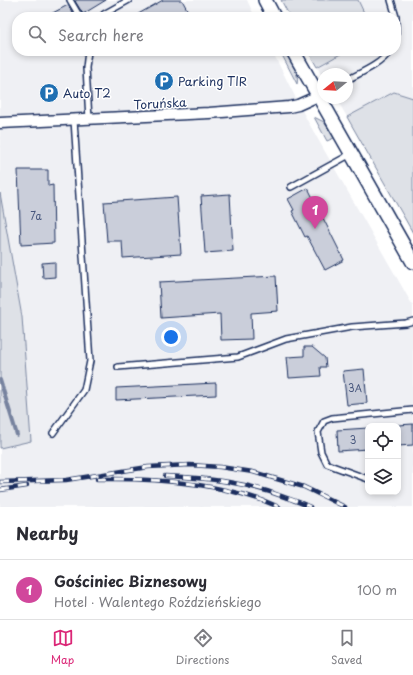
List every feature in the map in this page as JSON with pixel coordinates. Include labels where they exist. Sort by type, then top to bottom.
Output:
[{"type":"street","points":[[265,0],[271,12]]},
{"type":"street","points":[[296,56],[317,88]]},
{"type":"street","name":"Toruńska","points":[[0,123],[209,114],[289,107],[298,105],[317,96]]},
{"type":"street","points":[[326,104],[352,154],[413,262]]},
{"type":"lane","points":[[70,0],[77,12]]},
{"type":"lane","points":[[108,12],[129,0]]},
{"type":"lane","points":[[391,0],[395,12]]},
{"type":"lane","points":[[87,56],[86,68],[89,119]]},
{"type":"lane","points":[[353,77],[376,64],[387,56]]},
{"type":"lane","points":[[53,433],[84,390],[90,361],[74,120]]},
{"type":"lane","points":[[291,187],[352,154]]},
{"type":"lane","points":[[118,366],[238,357],[286,339],[352,328],[413,321]]},
{"type":"lane","points":[[365,478],[327,464],[321,452],[318,432],[324,421],[332,418],[413,410]]},
{"type":"shaded area","points":[[0,0],[247,0],[253,12],[12,12],[12,56],[275,56],[307,120],[413,306],[413,507],[0,507]]},
{"type":"shaded area","points":[[281,0],[358,0],[364,12],[287,12]]},
{"type":"shaded area","points":[[358,0],[413,0],[413,98],[394,92],[347,117],[339,104],[353,104],[353,68],[317,67],[337,56],[401,56],[401,12],[364,12]]},
{"type":"shaded area","points":[[283,56],[288,56],[294,67],[298,80],[297,84]]},
{"type":"shaded area","points":[[311,56],[337,56],[317,67]]},
{"type":"shaded area","points":[[394,92],[413,98],[413,233],[347,117]]},
{"type":"shaded area","points":[[314,117],[324,122],[334,138],[327,141]]},
{"type":"shaded area","points":[[0,193],[22,317],[31,441],[0,448]]},
{"type":"building","points":[[106,0],[86,12],[82,12],[75,1]]},
{"type":"building","points":[[163,0],[182,0],[188,12],[142,12]]},
{"type":"building","points":[[68,5],[72,12],[55,12]]},
{"type":"building","points":[[18,170],[48,170],[48,186],[53,185],[54,243],[21,245]]},
{"type":"building","points":[[308,188],[344,260],[325,270],[307,236],[305,237],[292,211],[294,210],[288,199]]},
{"type":"building","points":[[230,194],[233,251],[205,253],[201,196]]},
{"type":"building","points":[[177,197],[181,254],[123,258],[122,241],[107,241],[104,202]]},
{"type":"building","points":[[55,262],[55,277],[43,278],[42,263]]},
{"type":"building","points":[[276,276],[278,311],[251,313],[252,339],[221,340],[220,314],[161,318],[159,282]]},
{"type":"building","points":[[304,347],[312,347],[325,358],[326,367],[320,367],[321,376],[289,378],[287,357],[304,356]]},
{"type":"building","points":[[364,369],[367,403],[347,405],[343,371]]},
{"type":"building","points":[[216,383],[216,395],[116,400],[116,388]]},
{"type":"building","points":[[413,424],[413,445],[401,446],[401,425]]},
{"type":"building","points":[[365,428],[365,449],[338,451],[337,430]]},
{"type":"waterway","points":[[0,380],[17,435]]},
{"type":"railway","points":[[0,482],[66,480],[148,467],[190,465],[220,467],[253,472],[304,487],[345,507]]},
{"type":"railway","points":[[165,476],[197,478],[257,488],[310,507]]},
{"type":"railway","points":[[97,479],[166,481],[213,487],[236,492],[279,507]]},
{"type":"railway","points":[[0,490],[27,486]]},
{"type":"place","name":"Parking TIR","points":[[164,81]]},
{"type":"place","name":"Auto T2","points":[[49,93]]},
{"type":"place","name":"Gościniec Biznesowy","points":[[315,229]]}]
